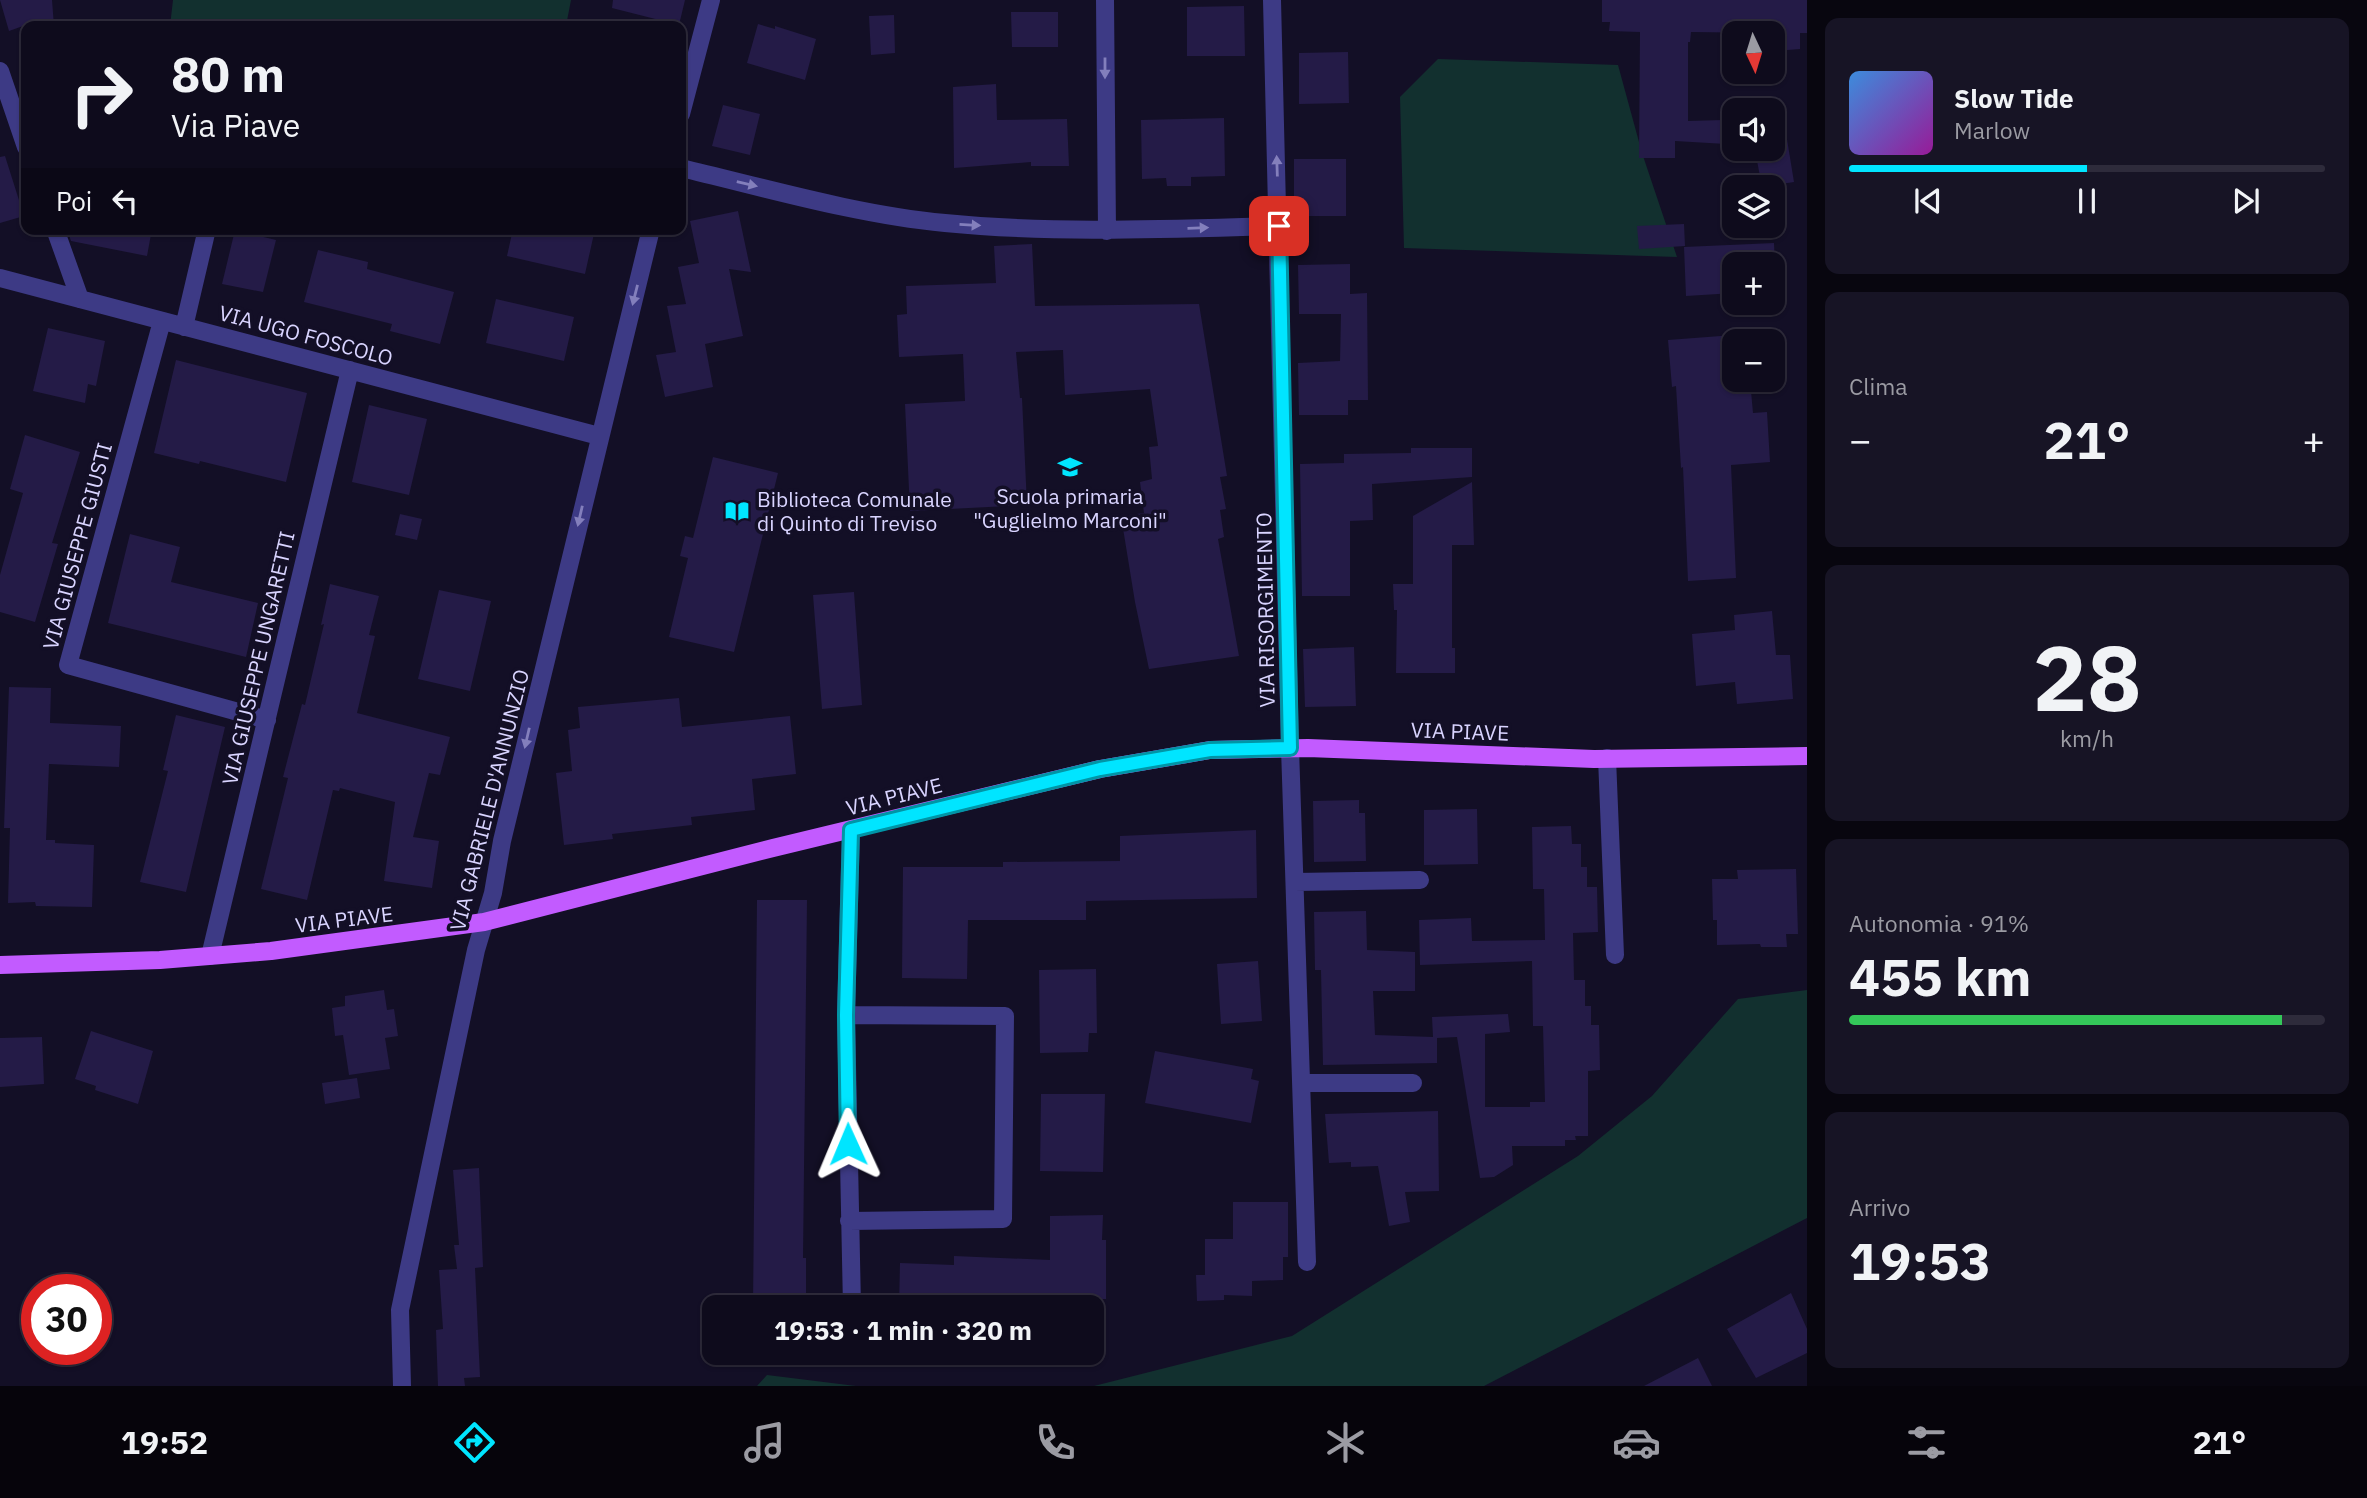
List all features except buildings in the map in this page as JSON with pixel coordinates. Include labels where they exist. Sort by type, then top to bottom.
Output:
[{"type":"main road","name":"VIA PIAVE","points":[[0,965],[271,951],[484,922],[1100,769],[1210,750],[1290,748],[1607,758],[1807,756]]},
{"type":"street","points":[[686,94],[710,0]]},
{"type":"street","points":[[1105,0],[1107,231]]},
{"type":"street","name":"VIA RISORGIMENTO","points":[[1272,0],[1290,748],[1307,1262]]},
{"type":"street","points":[[0,71],[21,132]]},
{"type":"street","points":[[686,169],[840,206],[944,223],[1107,231],[1279,226]]},
{"type":"street","points":[[57,235],[80,299]]},
{"type":"street","points":[[184,327],[206,235]]},
{"type":"street","name":"VIA GABRIELE D'ANNUNZIO","points":[[402,1386],[400,1310],[475,950],[650,235]]},
{"type":"street","name":"VIA UGO FOSCOLO","points":[[0,278],[600,436]]},
{"type":"street","name":"VIA GIUSEPPE GIUSTI","points":[[162,321],[68,665],[267,720]]},
{"type":"street","name":"VIA GIUSEPPE UNGARETTI","points":[[211,956],[350,370]]},
{"type":"street","points":[[1607,758],[1615,955]]},
{"type":"street","points":[[851,830],[846,1015],[852,1295]]},
{"type":"street","points":[[1295,882],[1420,880]]},
{"type":"street","points":[[846,1015],[1005,1016],[1003,1219],[849,1221]]},
{"type":"street","points":[[1302,1083],[1413,1083]]},
{"type":"green space","points":[[173,0],[571,0],[567,21],[171,21]]},
{"type":"green space","points":[[1438,59],[1618,65],[1642,153],[1677,257],[1404,248],[1400,97]]},
{"type":"green space","points":[[1807,990],[1807,1218],[1484,1386],[1094,1386],[1292,1336],[1578,1156],[1652,1096],[1738,999]]},
{"type":"green space","points":[[767,1375],[856,1386],[757,1386]]},
{"type":"place","name":"Scuola primaria \"Guglielmo Marconi\"","points":[[1070,467]]},
{"type":"place","name":"Biblioteca Comunale di Quinto di Treviso","points":[[737,511]]},
{"type":"route","points":[[848,1144],[846,1015],[851,830],[1100,769],[1210,750],[1290,748],[1279,226]]}]
